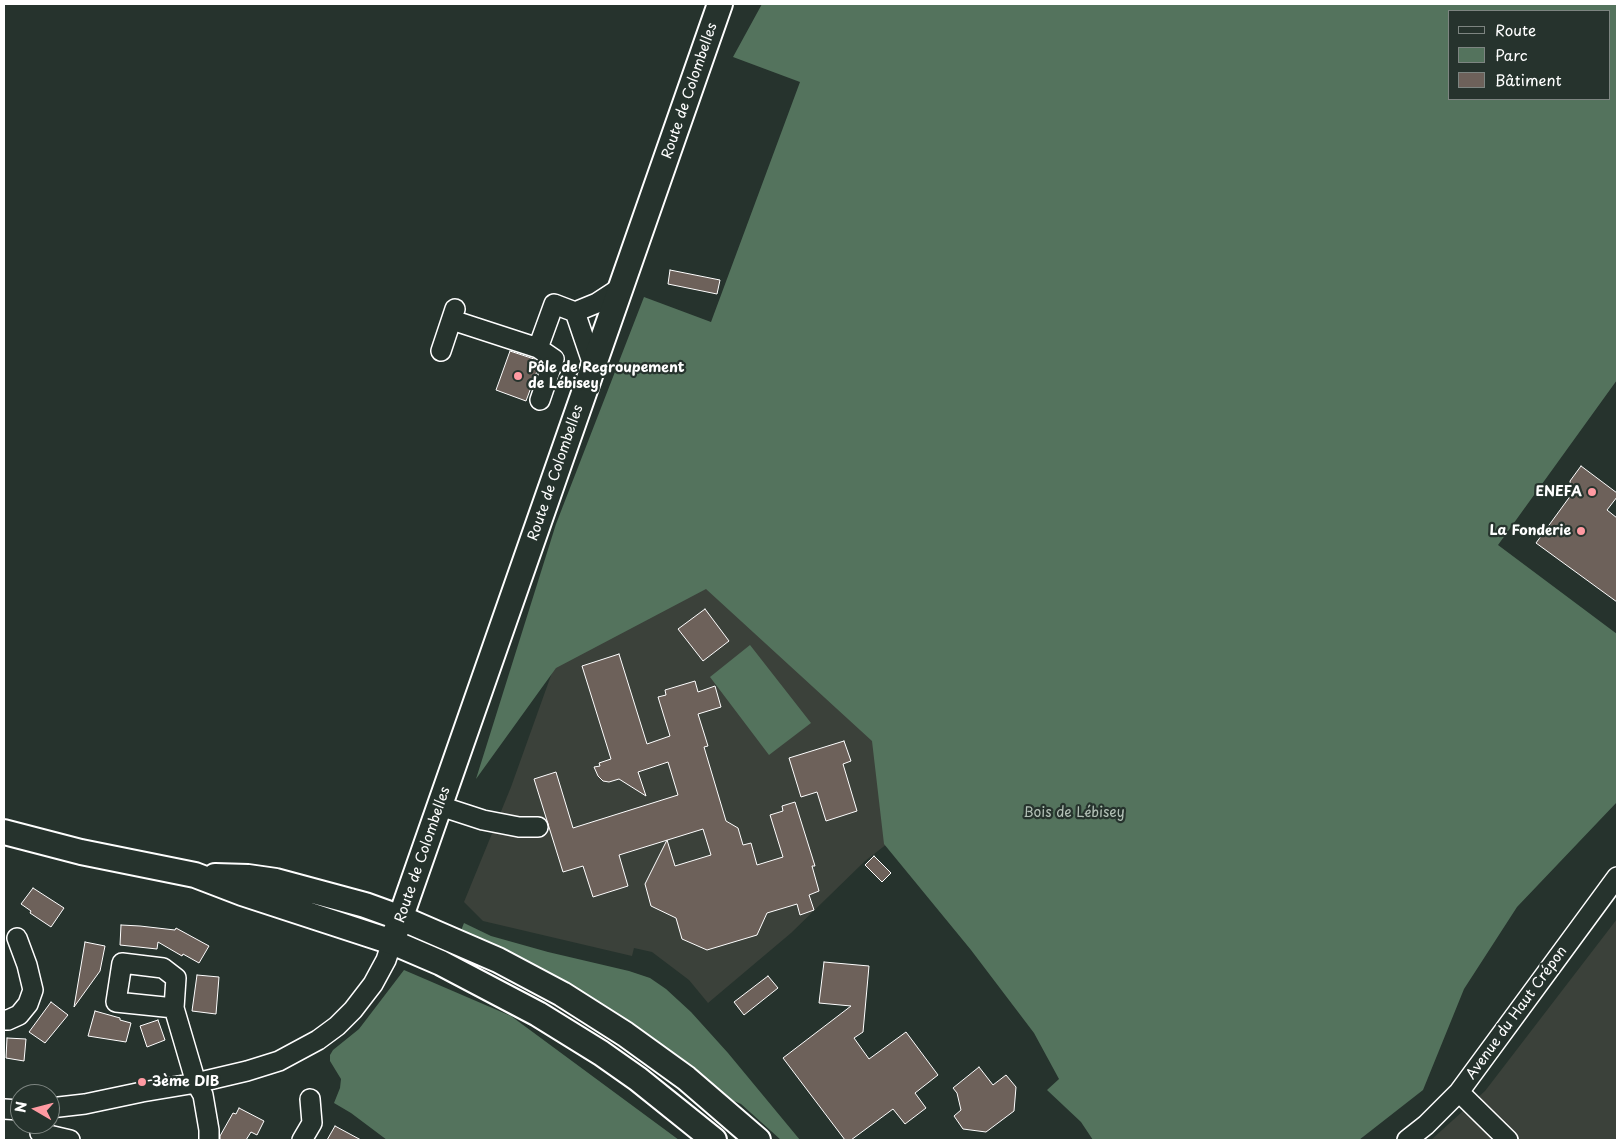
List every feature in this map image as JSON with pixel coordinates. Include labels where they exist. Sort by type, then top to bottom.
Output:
[{"type":"main road","name":"Route de Colombelles","points":[[392,942],[720,4]]},
{"type":"main road","points":[[4,832],[82,852],[195,875],[248,877],[276,881],[365,905],[401,918],[498,960],[562,994],[617,1029],[686,1078],[758,1140]]},
{"type":"main road","points":[[195,875],[242,893],[392,942],[473,979],[571,1034],[638,1079],[714,1140]]},
{"type":"street","points":[[538,348],[554,304],[575,312],[597,302],[620,288]]},
{"type":"street","points":[[575,312],[593,365]]},
{"type":"street","points":[[441,351],[453,314],[538,348],[554,359],[540,400]]},
{"type":"street","points":[[440,806],[483,820],[519,827],[538,827]]},
{"type":"street","name":"Avenue du Haut Crépon","points":[[1407,1140],[1426,1125],[1459,1092],[1617,877]]},
{"type":"street","points":[[4,1020],[19,1015],[28,1004],[33,990],[27,965],[17,938]]},
{"type":"street","points":[[60,1107],[85,1104],[196,1083],[279,1061],[328,1033],[353,1010],[373,984],[386,960],[392,942]]},
{"type":"street","points":[[174,1008],[196,1083],[203,1095],[209,1140]]},
{"type":"street","points":[[1459,1092],[1508,1140]]},
{"type":"street","points":[[302,1140],[312,1123],[310,1099]]},
{"type":"street","points":[[48,1134],[70,1140]]},
{"type":"shaded area","points":[[621,494],[973,777],[865,861],[791,933],[708,1003],[689,980],[652,952],[634,948],[632,956],[483,921],[464,902],[511,787],[602,533]]},
{"type":"shaded area","points":[[1617,919],[1617,1140],[1431,1140],[1485,1091]]},
{"type":"green space","name":"Bois de Lébisey","points":[[762,4],[1617,4],[1617,380],[1498,545],[1617,634],[1617,802],[1517,907],[1464,989],[1423,1090],[1359,1140],[1093,1140],[1081,1122],[1047,1090],[1059,1079],[1034,1033],[971,950],[884,844],[872,741],[706,589],[556,668],[476,779],[556,524],[644,297],[711,322],[800,82],[733,57]]},
{"type":"green space","points":[[750,645],[811,723],[769,755],[710,677]]},
{"type":"green space","points":[[464,923],[491,936],[650,978],[666,989],[691,1012],[728,1053],[800,1140],[781,1140],[741,1104],[720,1095],[460,933]]},
{"type":"green space","points":[[404,970],[511,1016],[679,1140],[387,1140],[351,1113],[334,1103],[340,1088],[341,1079],[330,1061],[330,1055],[333,1050],[359,1029]]},
{"type":"building","points":[[670,270],[720,280],[717,294],[668,284]]},
{"type":"building","name":"Pôle de Regroupement de Lébisey","points":[[510,351],[540,363],[526,401],[496,390]]},
{"type":"building","name":"La Fonderie","points":[[1581,466],[1617,493],[1617,497],[1607,510],[1617,518],[1617,602],[1536,543],[1571,495],[1570,481]]},
{"type":"building","points":[[705,609],[729,641],[703,661],[678,629]]},
{"type":"building","points":[[619,654],[647,744],[670,736],[658,697],[666,695],[665,690],[695,681],[698,692],[715,686],[721,707],[698,714],[708,746],[704,747],[726,821],[738,828],[743,845],[751,843],[757,865],[783,857],[770,815],[783,811],[782,806],[795,802],[815,866],[812,866],[819,891],[809,895],[814,910],[800,915],[797,904],[767,913],[757,935],[707,950],[682,939],[676,918],[651,906],[645,884],[667,840],[619,855],[628,886],[593,897],[583,866],[563,872],[534,779],[556,772],[573,828],[678,795],[668,762],[638,772],[646,796],[619,779],[609,782],[603,781],[598,776],[594,767],[600,766],[599,763],[611,759],[582,666]],"holes":[[[703,829],[711,855],[675,866],[667,840]]]},
{"type":"building","points":[[844,741],[851,761],[843,764],[857,811],[826,821],[817,792],[801,797],[789,758]]},
{"type":"building","points":[[874,856],[891,873],[882,882],[865,865]]},
{"type":"building","points":[[33,888],[64,908],[51,927],[30,913],[31,911],[21,904]]},
{"type":"building","points":[[121,925],[175,930],[176,928],[209,946],[199,963],[183,954],[182,956],[158,942],[157,949],[120,945]]},
{"type":"building","points":[[85,942],[105,946],[100,971],[74,1007]]},
{"type":"building","points":[[824,962],[869,966],[863,1032],[854,1038],[869,1059],[906,1032],[938,1075],[915,1093],[926,1108],[905,1124],[893,1109],[851,1140],[845,1140],[783,1058],[851,1006],[819,1003]]},
{"type":"building","points":[[197,975],[219,977],[216,1014],[192,1011]]},
{"type":"building","points":[[768,976],[778,988],[744,1015],[734,1002]]},
{"type":"building","points":[[51,1002],[68,1015],[45,1043],[29,1032]]},
{"type":"building","points":[[95,1011],[131,1023],[126,1042],[88,1036]]},
{"type":"building","points":[[158,1020],[165,1040],[147,1047],[140,1026]]},
{"type":"building","points":[[7,1038],[26,1039],[24,1061],[6,1058]]},
{"type":"building","points":[[979,1067],[993,1085],[1006,1075],[1016,1087],[1014,1111],[986,1132],[963,1129],[954,1116],[961,1110],[957,1093],[953,1088]]},
{"type":"building","points":[[239,1108],[264,1121],[257,1135],[251,1132],[246,1140],[220,1140],[220,1136],[233,1113],[236,1114]]},
{"type":"building","points":[[335,1126],[361,1140],[327,1140]]},
{"type":"place","name":"Pôle de Regroupement de Lébisey","points":[[518,376]]},
{"type":"place","name":"ENEFA","points":[[1592,492]]},
{"type":"place","name":"La Fonderie","points":[[1581,531]]},
{"type":"place","name":"3ème DIB","points":[[142,1082]]}]
